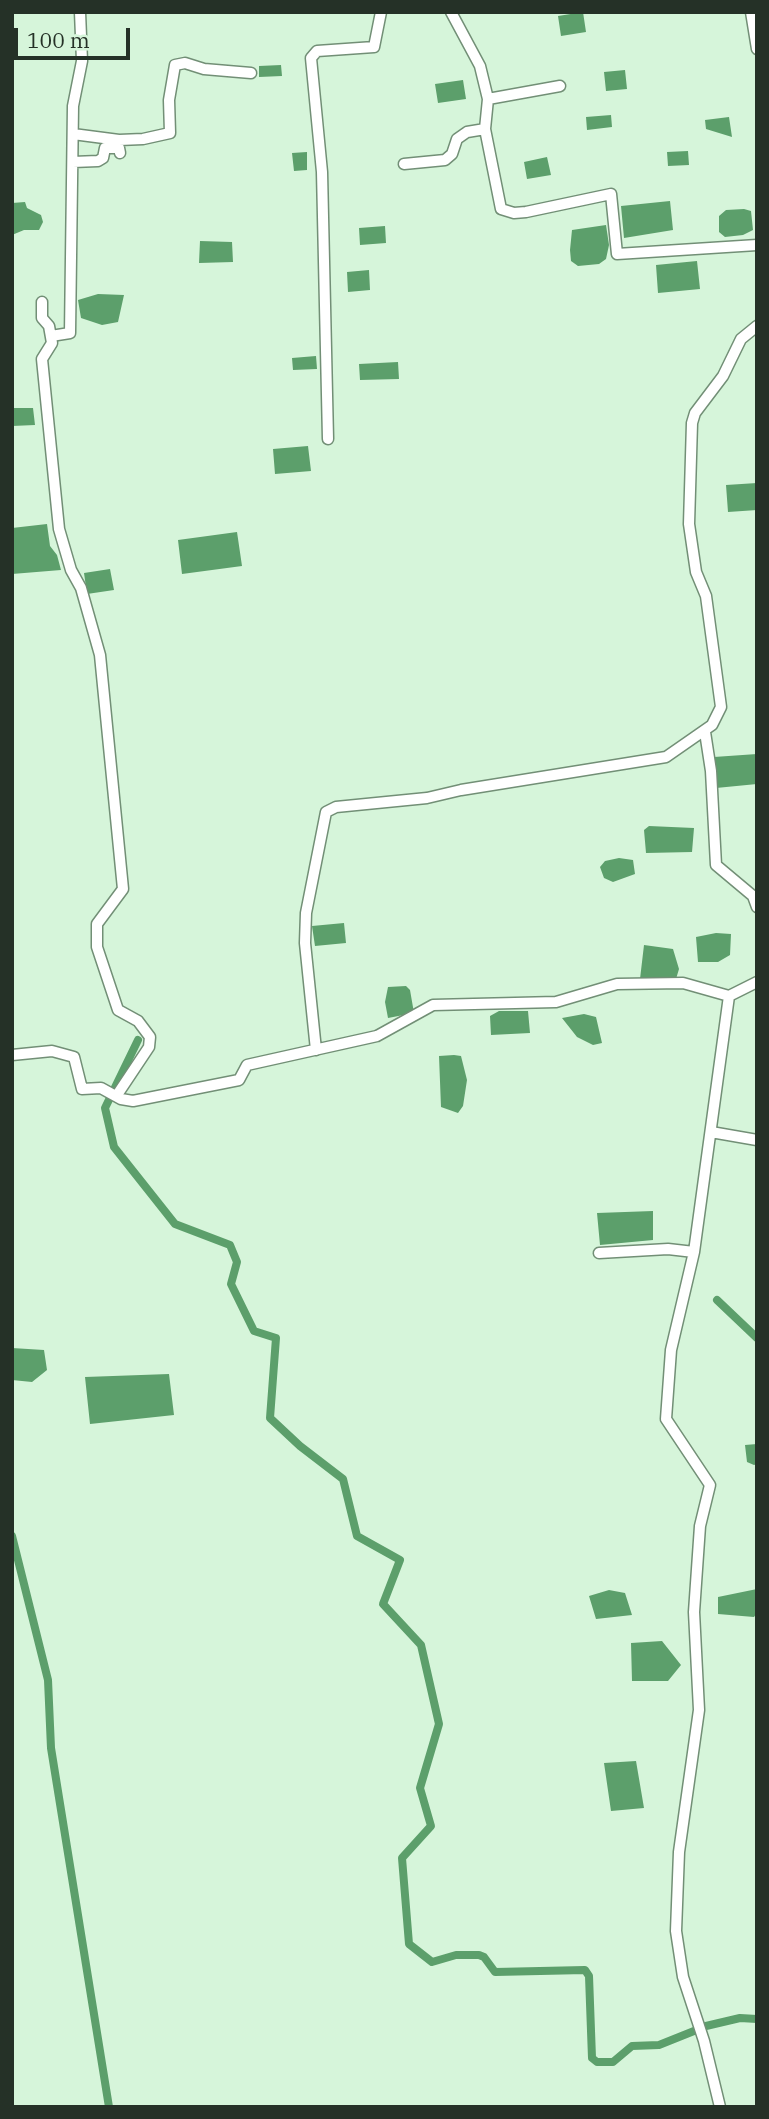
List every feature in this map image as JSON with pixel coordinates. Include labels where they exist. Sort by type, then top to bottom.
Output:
[{"type":"street","points":[[51,337],[70,333],[72,106],[82,61],[80,12]]},
{"type":"street","points":[[328,439],[321,158],[311,58],[317,51],[374,47],[381,12]]},
{"type":"street","points":[[451,12],[480,66],[488,99],[485,129],[501,209],[514,213],[526,212],[611,194],[617,254],[757,245]]},
{"type":"street","points":[[751,12],[757,49]]},
{"type":"street","points":[[73,134],[120,140],[170,133],[169,100],[175,65],[186,63],[204,69],[251,73]]},
{"type":"street","points":[[488,99],[560,86]]},
{"type":"street","points":[[404,164],[445,160],[452,154],[457,139],[467,132],[485,129]]},
{"type":"street","points":[[73,162],[98,161],[103,158],[105,148],[119,148],[120,153]]},
{"type":"street","points":[[41,302],[42,318],[49,326],[52,343],[42,359],[59,529],[71,570],[81,588],[100,655],[123,889],[97,924],[97,947],[118,1010],[138,1021],[150,1037],[149,1048],[117,1095]]},
{"type":"street","points":[[316,1049],[305,943],[306,913],[326,812],[336,807],[427,798],[461,790],[666,757],[705,732],[721,707],[706,596],[696,572],[689,524],[692,423],[723,376],[741,339],[757,326]]},
{"type":"street","points":[[705,732],[711,771],[716,865],[753,896],[757,907]]},
{"type":"street","points":[[12,1055],[52,1051],[74,1057],[82,1089],[102,1088],[121,1099],[133,1101],[239,1080],[247,1065],[377,1036],[433,1005],[556,1003],[617,984],[682,982],[729,996],[757,982]]},
{"type":"street","points":[[720,2107],[704,2041],[683,1977],[676,1931],[679,1852],[699,1710],[694,1612],[700,1526],[710,1485],[666,1419],[671,1350],[694,1252],[729,996]]},
{"type":"street","points":[[711,1132],[757,1140]]},
{"type":"street","points":[[599,1253],[668,1248],[694,1252]]},
{"type":"shaded area","points":[[583,12],[586,32],[561,36],[558,16]]},
{"type":"shaded area","points":[[281,65],[282,76],[259,77],[259,66]]},
{"type":"shaded area","points":[[625,70],[627,89],[606,91],[604,72]]},
{"type":"shaded area","points":[[463,80],[466,99],[438,103],[435,84]]},
{"type":"shaded area","points":[[611,115],[612,127],[587,130],[586,117]]},
{"type":"shaded area","points":[[729,117],[732,137],[706,129],[705,120]]},
{"type":"shaded area","points":[[688,151],[689,165],[668,166],[667,152]]},
{"type":"shaded area","points":[[307,152],[307,170],[294,171],[292,153]]},
{"type":"shaded area","points":[[547,157],[551,175],[527,179],[524,162]]},
{"type":"shaded area","points":[[670,201],[673,230],[624,238],[621,206]]},
{"type":"shaded area","points":[[25,202],[27,208],[41,215],[43,222],[39,230],[24,230],[12,235],[12,203]]},
{"type":"shaded area","points":[[726,210],[751,211],[753,230],[743,235],[725,237],[719,232],[719,216]]},
{"type":"shaded area","points":[[606,225],[609,245],[606,259],[599,264],[578,266],[571,261],[572,230]]},
{"type":"shaded area","points":[[385,226],[386,243],[360,245],[359,228]]},
{"type":"shaded area","points":[[200,241],[232,242],[233,262],[199,263]]},
{"type":"shaded area","points":[[697,261],[700,289],[658,293],[656,265]]},
{"type":"shaded area","points":[[369,270],[370,290],[348,292],[347,272]]},
{"type":"shaded area","points":[[98,294],[124,295],[118,322],[102,325],[81,318],[78,300]]},
{"type":"shaded area","points":[[316,356],[317,369],[293,370],[292,358]]},
{"type":"shaded area","points":[[398,362],[399,379],[360,380],[359,364]]},
{"type":"shaded area","points":[[12,408],[33,408],[35,425],[12,426]]},
{"type":"shaded area","points":[[308,446],[311,471],[275,474],[273,449]]},
{"type":"shaded area","points":[[757,483],[757,510],[728,512],[726,485]]},
{"type":"shaded area","points":[[47,524],[50,546],[57,555],[61,570],[12,574],[12,528]]},
{"type":"shaded area","points":[[237,532],[242,566],[182,574],[178,540]]},
{"type":"shaded area","points":[[110,569],[114,590],[87,594],[84,573]]},
{"type":"shaded area","points":[[757,754],[757,784],[716,788],[714,757]]},
{"type":"shaded area","points":[[649,826],[694,828],[692,852],[646,853],[644,830]]},
{"type":"shaded area","points":[[619,858],[633,860],[635,874],[613,882],[604,878],[600,867],[605,861]]},
{"type":"shaded area","points":[[344,923],[346,943],[315,946],[312,926]]},
{"type":"shaded area","points":[[716,933],[731,934],[730,955],[718,962],[698,962],[696,937]]},
{"type":"shaded area","points":[[644,945],[673,949],[679,969],[676,979],[640,979]]},
{"type":"shaded area","points":[[406,986],[410,990],[414,1013],[388,1018],[385,1002],[388,987]]},
{"type":"shaded area","points":[[499,1011],[528,1011],[530,1033],[491,1035],[490,1016]]},
{"type":"shaded area","points":[[584,1014],[596,1017],[602,1043],[593,1045],[577,1037],[562,1018]]},
{"type":"shaded area","points":[[439,1056],[461,1056],[467,1080],[463,1106],[458,1113],[441,1107]]},
{"type":"shaded area","points":[[653,1211],[653,1240],[600,1245],[597,1213]]},
{"type":"shaded area","points":[[12,1348],[44,1350],[47,1370],[32,1382],[12,1380]]},
{"type":"shaded area","points":[[169,1374],[174,1415],[90,1424],[85,1377]]},
{"type":"shaded area","points":[[757,1444],[757,1464],[754,1465],[747,1462],[745,1445]]},
{"type":"shaded area","points":[[757,1589],[757,1613],[754,1617],[718,1614],[718,1597]]},
{"type":"shaded area","points":[[609,1590],[625,1593],[632,1615],[596,1619],[589,1596]]},
{"type":"shaded area","points":[[662,1641],[681,1665],[668,1681],[632,1681],[631,1643]]},
{"type":"shaded area","points":[[636,1761],[644,1808],[611,1811],[604,1763]]},
{"type":"waterway","points":[[138,1040],[105,1108],[114,1147],[175,1224],[230,1245],[237,1262],[231,1284],[254,1331],[276,1338],[270,1418],[300,1446],[343,1479],[357,1536],[400,1560],[383,1604],[421,1645],[439,1724],[420,1788],[431,1826],[402,1858],[409,1944],[432,1962],[456,1955],[479,1955],[484,1957],[495,1972],[585,1970],[589,1976],[592,2058],[597,2062],[613,2062],[632,2046],[659,2045],[694,2031]]},
{"type":"waterway","points":[[717,1300],[757,1338]]},
{"type":"waterway","points":[[12,1536],[48,1680],[51,1748],[109,2107]]},
{"type":"waterway","points":[[706,2026],[740,2018],[757,2019]]}]
